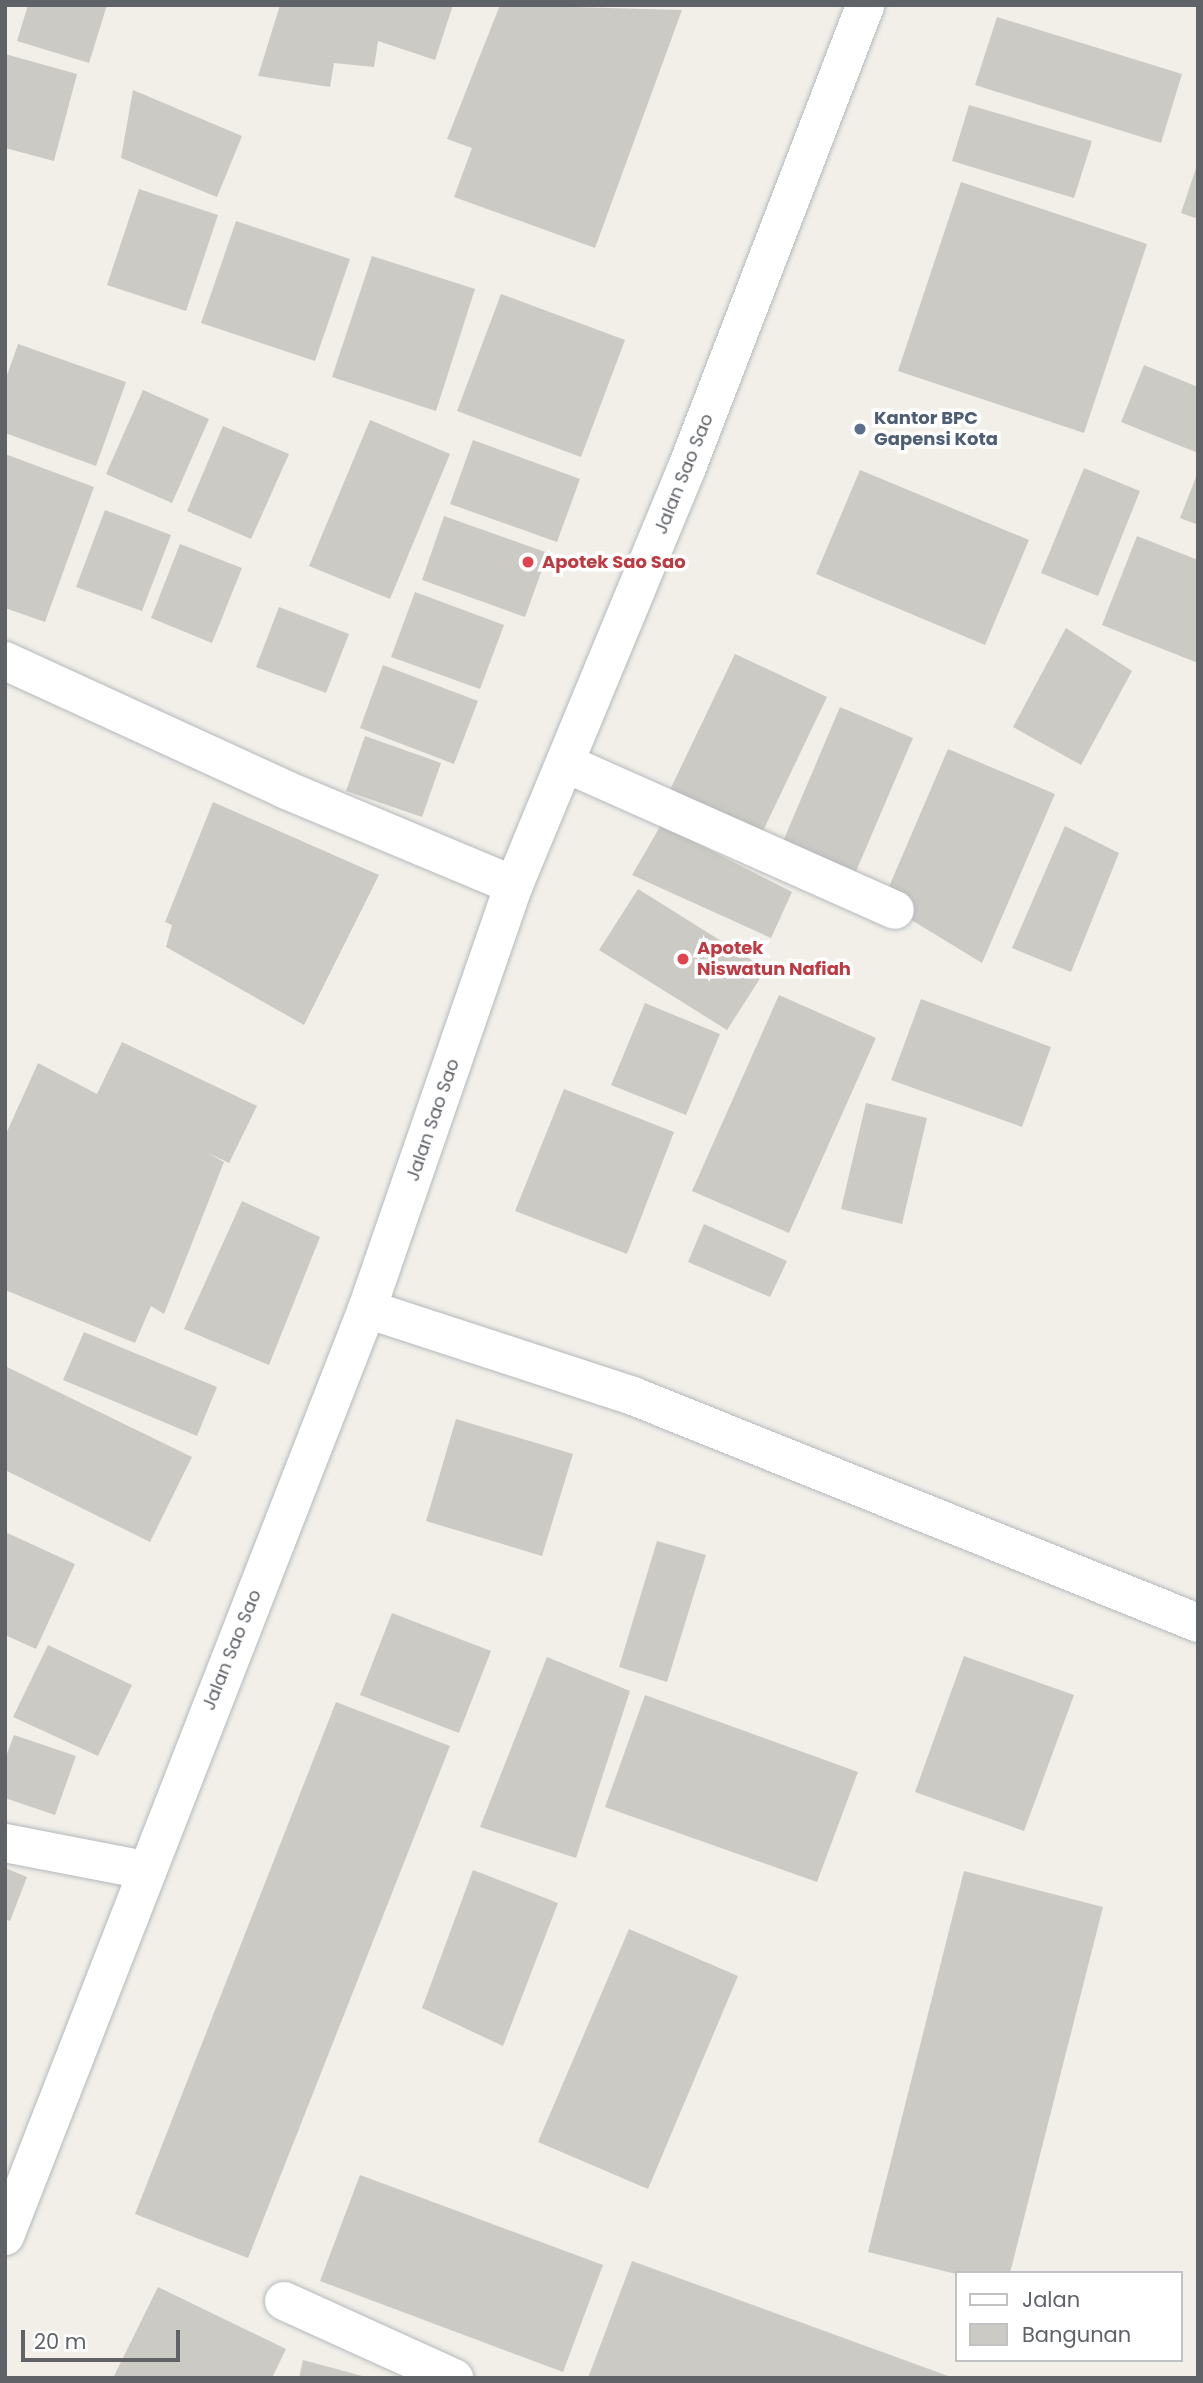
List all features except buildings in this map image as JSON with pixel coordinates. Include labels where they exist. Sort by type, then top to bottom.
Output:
[{"type":"street","name":"Jalan Sao Sao","points":[[5,2236],[145,1870],[367,1309],[514,885],[565,763],[865,5]]},
{"type":"street","points":[[5,661],[514,885]]},
{"type":"street","points":[[565,763],[895,910]]},
{"type":"street","points":[[367,1309],[633,1396],[1198,1623]]},
{"type":"street","points":[[5,1843],[145,1870]]},
{"type":"street","points":[[284,2301],[454,2378]]},
{"type":"place","name":"Kantor BPC Gapensi Kota","points":[[860,429]]},
{"type":"place","name":"Apotek Sao Sao","points":[[528,562]]},
{"type":"place","name":"Apotek Niswatun Nafiah","points":[[683,959]]}]
